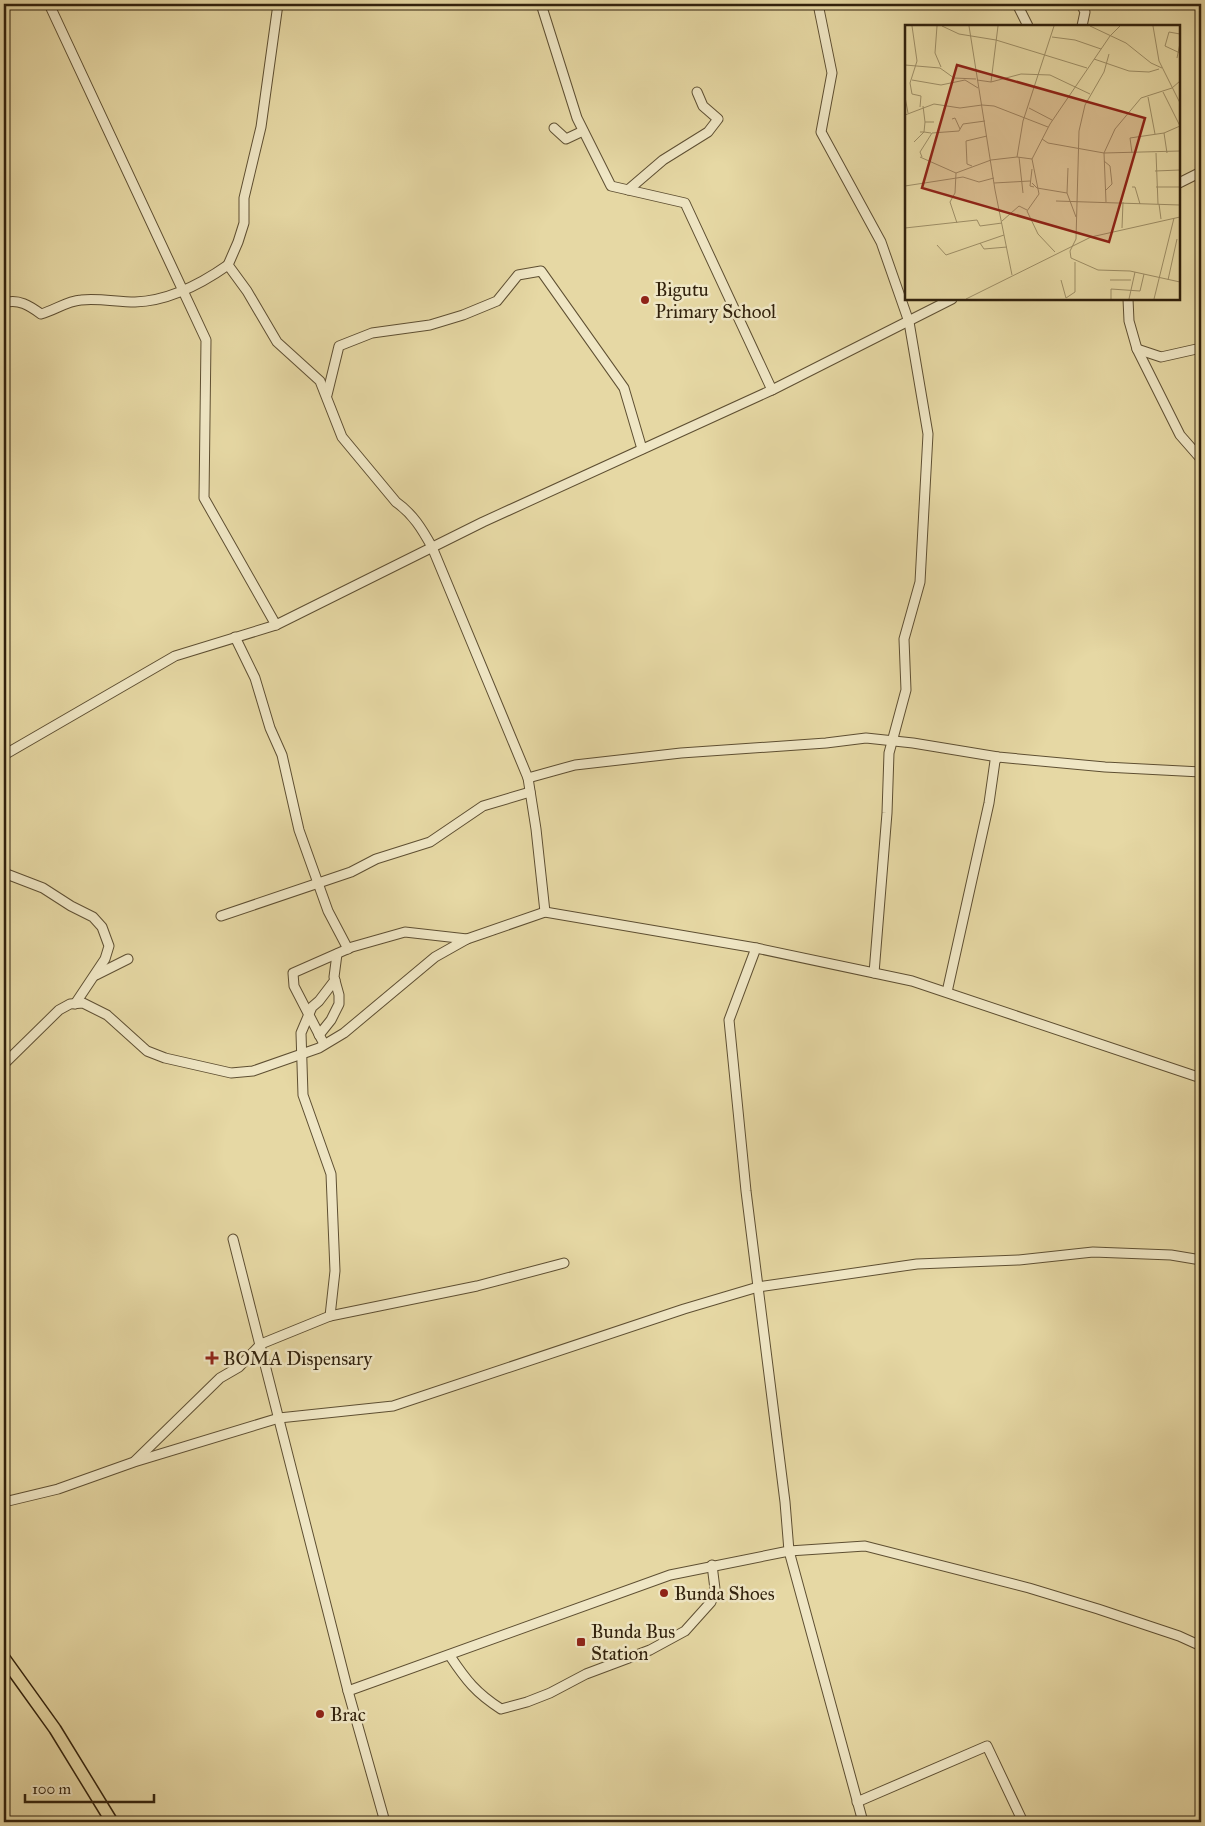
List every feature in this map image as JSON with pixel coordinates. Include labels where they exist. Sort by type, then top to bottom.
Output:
[{"type":"main road","points":[[4,1658],[55,1729],[112,1822]]},
{"type":"street","points":[[49,4],[206,340],[204,498],[276,625]]},
{"type":"street","points":[[4,303],[11,301],[29,305],[41,314],[80,300],[110,299],[133,302],[153,300],[208,279],[228,265],[244,223],[244,198],[262,127],[278,4]]},
{"type":"street","points":[[541,4],[577,118],[611,186],[685,203],[772,390]]},
{"type":"street","points":[[818,4],[832,73],[820,132],[881,242],[909,322],[928,434],[920,582],[904,639],[906,690],[889,753],[887,814],[874,973]]},
{"type":"street","points":[[1017,4],[1028,25]]},
{"type":"street","points":[[1081,4],[1085,12],[1082,25]]},
{"type":"street","points":[[628,190],[663,160],[708,132],[718,119],[703,106],[697,92]]},
{"type":"street","points":[[554,128],[566,139],[583,131]]},
{"type":"street","points":[[1180,182],[1201,172]]},
{"type":"street","points":[[228,265],[247,291],[277,342],[320,381],[342,437],[396,502],[407,509],[420,524],[432,546],[528,778],[545,912]]},
{"type":"street","points":[[327,396],[340,346],[372,333],[430,325],[462,315],[497,300],[518,274],[540,271],[624,388],[642,449]]},
{"type":"street","points":[[4,755],[175,656],[276,625],[432,546],[772,390],[950,300]]},
{"type":"street","points":[[1128,300],[1128,321],[1137,349],[1180,435],[1201,459]]},
{"type":"street","points":[[1137,349],[1161,357],[1201,348]]},
{"type":"street","points":[[235,638],[255,678],[270,728],[282,755],[299,830],[328,911],[348,949]]},
{"type":"street","points":[[528,778],[575,765],[681,753],[826,744],[866,738],[998,757],[1105,767],[1201,772]]},
{"type":"street","points":[[947,992],[989,803],[995,761],[998,757]]},
{"type":"street","points":[[221,916],[351,872],[376,859],[430,842],[482,806],[530,792]]},
{"type":"street","points":[[4,873],[43,888],[71,906],[94,917],[102,927],[109,946],[106,959],[75,1004]]},
{"type":"street","points":[[4,1064],[59,1010],[83,1003],[107,1015],[147,1051],[165,1058],[204,1068],[231,1073],[253,1071],[303,1053],[344,1033],[381,1004],[435,956],[467,940],[545,912],[756,948],[912,981],[1201,1078]]},
{"type":"street","points":[[324,1044],[294,986],[293,974],[348,949],[405,932],[467,940]]},
{"type":"street","points":[[756,948],[729,1020],[758,1287],[785,1502],[788,1551],[863,1822]]},
{"type":"street","points":[[319,1036],[331,1020],[339,1004],[335,980],[337,954]]},
{"type":"street","points":[[96,975],[128,959]]},
{"type":"street","points":[[330,1316],[335,1270],[331,1174],[303,1095],[301,1033],[312,1007],[335,980]]},
{"type":"street","points":[[233,1239],[348,1691],[385,1822]]},
{"type":"street","points":[[4,1502],[58,1489],[134,1462],[279,1418],[393,1406],[684,1309],[758,1287],[917,1264],[1019,1260],[1093,1252],[1171,1255],[1201,1260]]},
{"type":"street","points":[[134,1462],[220,1378],[238,1367],[261,1344],[330,1316],[477,1286],[564,1263]]},
{"type":"street","points":[[348,1691],[450,1656],[670,1574],[788,1551],[865,1546],[1046,1593],[1179,1636],[1201,1646]]},
{"type":"street","points":[[450,1656],[467,1683],[482,1697],[501,1709],[527,1702],[586,1674],[650,1650],[685,1631],[712,1602],[716,1589],[712,1565]]},
{"type":"street","points":[[857,1802],[987,1746],[1023,1822]]},
{"type":"place","name":"Bigutu Primary School","points":[[645,300]]},
{"type":"place","name":"BOMA Dispensary","points":[[212,1358]]},
{"type":"place","name":"Bunda Shoes","points":[[664,1593]]},
{"type":"place","name":"Bunda Bus Station","points":[[581,1642]]},
{"type":"place","name":"Brac","points":[[320,1714]]}]
